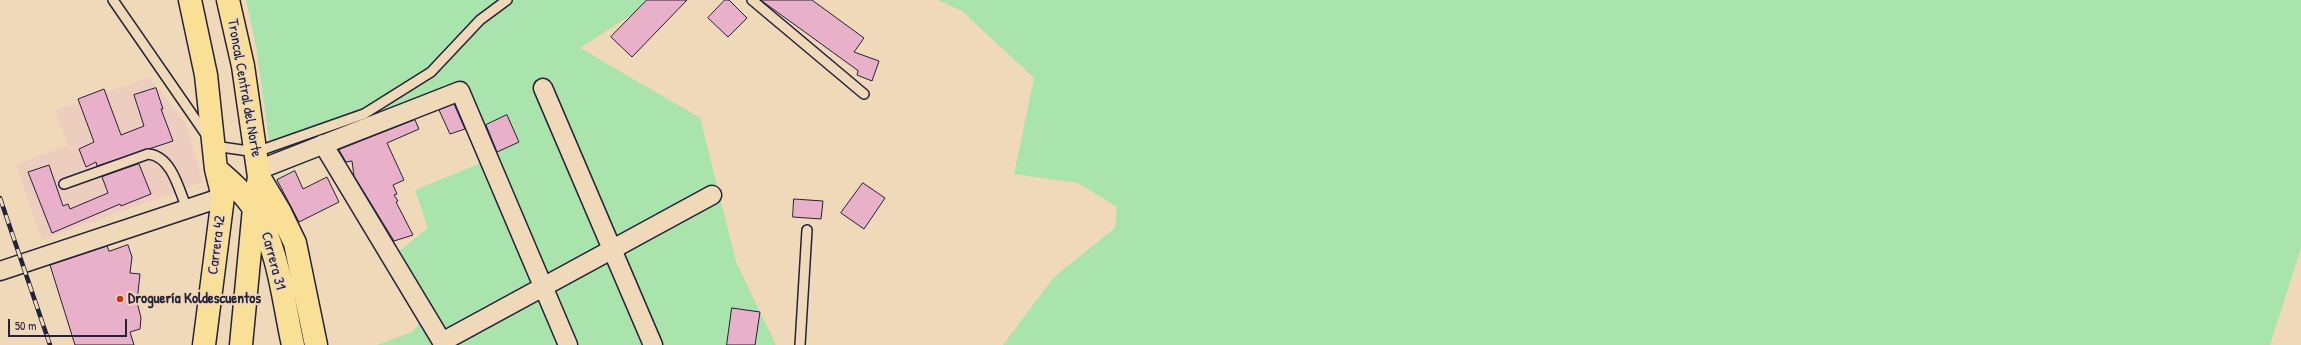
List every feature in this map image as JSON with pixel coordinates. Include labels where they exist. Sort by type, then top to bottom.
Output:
[{"type":"highway","points":[[190,0],[206,75],[215,147],[216,169]]},
{"type":"highway","name":"Troncal Central del Norte","points":[[228,0],[243,66],[258,166]]},
{"type":"highway","points":[[240,345],[258,166]]},
{"type":"highway","name":"Carrera 31","points":[[258,166],[295,243],[316,345]]},
{"type":"highway","name":"Carrera 31","points":[[216,169],[239,190],[254,208],[264,227],[273,251],[293,345]]},
{"type":"highway","name":"Carrera 42","points":[[204,345],[223,197],[216,169]]},
{"type":"street","points":[[543,88],[654,345]]},
{"type":"street","points":[[258,166],[323,144],[460,91],[568,345]]},
{"type":"street","points":[[323,144],[443,343],[712,195]]},
{"type":"street","points":[[0,270],[223,197]]},
{"type":"lane","points":[[113,0],[215,147],[258,166],[364,114],[403,91],[431,72],[480,20],[507,0]]},
{"type":"lane","points":[[752,0],[864,94]]},
{"type":"lane","points":[[64,184],[148,154],[152,154],[161,158],[168,165],[187,209]]},
{"type":"lane","points":[[800,345],[807,230]]},
{"type":"shaded area","points":[[149,77],[186,124],[203,182],[42,240],[16,165],[68,145],[55,111]]},
{"type":"green space","points":[[246,0],[654,0],[580,48],[700,118],[736,262],[776,345],[377,345],[412,332],[426,316],[392,257],[428,228],[415,190],[483,162],[459,98],[274,176],[256,46]]},
{"type":"green space","points":[[938,0],[2301,0],[2301,248],[2270,345],[1003,345],[1054,277],[1115,228],[1117,207],[1078,183],[1014,174],[1034,78],[962,11]]},
{"type":"building","points":[[647,0],[687,0],[632,57],[611,37]]},
{"type":"building","points":[[725,0],[729,0],[747,18],[728,37],[708,18]]},
{"type":"building","points":[[761,0],[812,0],[864,38],[854,52],[879,61],[872,81],[857,75],[858,71]]},
{"type":"building","points":[[156,88],[163,109],[161,109],[173,141],[97,166],[96,162],[86,167],[79,149],[94,142],[78,99],[104,89],[121,135],[144,126],[134,95]]},
{"type":"building","points":[[454,104],[465,129],[450,134],[439,110]]},
{"type":"building","points":[[507,115],[519,142],[497,152],[486,125]]},
{"type":"building","points":[[415,120],[419,129],[387,143],[404,180],[393,185],[397,194],[394,195],[413,235],[394,241],[354,176],[352,161],[346,162],[339,150]]},
{"type":"building","points":[[139,164],[151,194],[121,206],[120,204],[52,233],[28,172],[49,165],[63,206],[68,204],[70,209],[108,193],[102,177]]},
{"type":"building","points":[[295,171],[303,189],[327,177],[339,202],[299,222],[277,180]]},
{"type":"building","points":[[863,183],[885,198],[864,229],[841,213]]},
{"type":"building","points":[[794,199],[823,201],[821,219],[793,217]]},
{"type":"building","points":[[128,245],[132,257],[130,273],[140,274],[137,302],[141,318],[140,329],[130,332],[134,345],[75,345],[50,265],[107,246],[109,251]]},
{"type":"building","points":[[732,308],[760,312],[755,345],[727,345]]},
{"type":"railway","points":[[0,198],[50,345]]},
{"type":"place","name":"Droguería Koldescuentos","points":[[120,299]]}]
